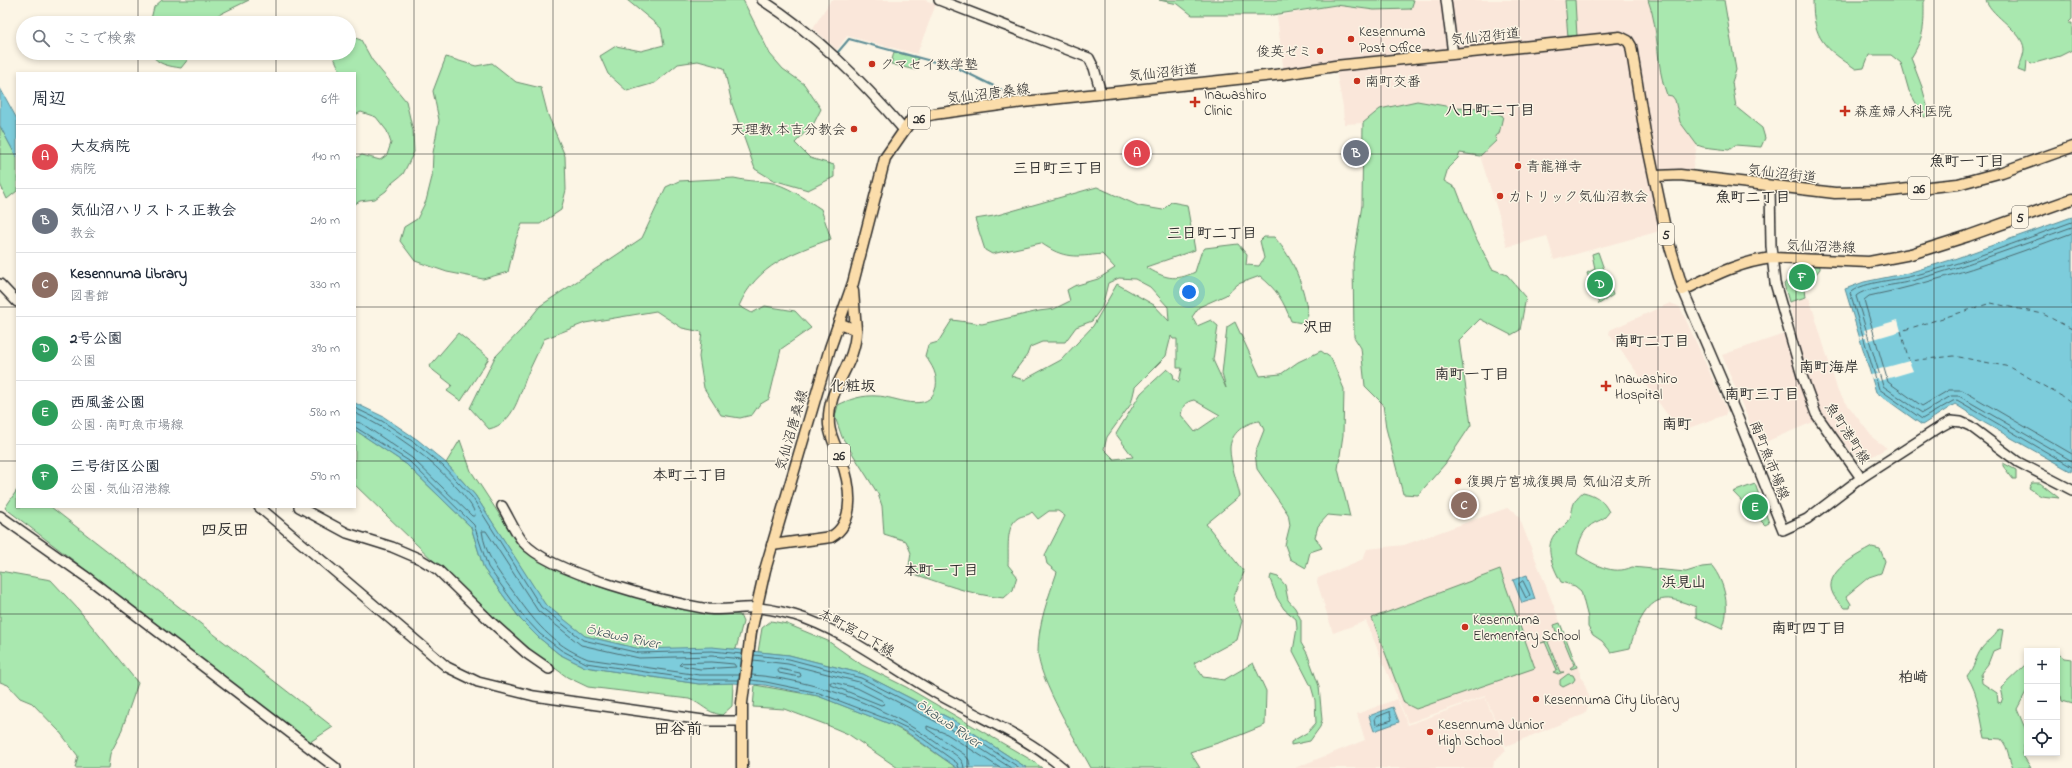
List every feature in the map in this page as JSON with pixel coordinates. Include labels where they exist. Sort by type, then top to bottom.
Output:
[{"type":"main road","name":"気仙沼街道","points":[[1101,93],[1452,54],[1624,38],[1632,46],[1645,133],[1655,176],[1680,175],[1835,193],[1880,192],[1958,184],[2002,172],[2072,147]]},
{"type":"main road","name":"気仙沼唐桑線","points":[[742,768],[742,703],[751,632],[756,608],[772,545],[852,284],[885,158],[912,119],[934,114],[1101,93]]},
{"type":"main road","name":"5","points":[[1655,176],[1666,233],[1683,290]]},
{"type":"main road","name":"気仙沼港線","points":[[1683,290],[1741,263],[1772,258],[1869,262],[1904,255],[1968,236],[2072,198]]},
{"type":"main road","name":"気仙沼唐桑線","points":[[772,545],[831,537],[838,533],[847,519],[847,476],[829,424],[835,389],[854,350],[856,330],[853,310],[852,284]]},
{"type":"main road","points":[[839,323],[856,330]]},
{"type":"street","points":[[762,0],[807,32],[871,92],[904,130]]},
{"type":"street","points":[[938,0],[1088,58],[1094,68],[1101,93]]},
{"type":"street","points":[[1446,0],[1452,54]]},
{"type":"street","name":"魚町港町線","points":[[1770,186],[1772,258],[1780,304],[1802,376],[1816,414],[1860,478],[1946,424],[1950,422],[1961,422],[1970,426],[2018,462],[2072,490]]},
{"type":"street","points":[[0,284],[16,301]]},
{"type":"street","name":"南町魚市場線","points":[[1683,290],[1738,418],[1783,530],[1807,519],[1860,478]]},
{"type":"street","name":"本町宮口下線","points":[[502,506],[524,542],[538,554],[607,584],[709,609],[756,608],[794,615],[831,630],[935,692],[1020,737],[1063,768]]},
{"type":"street","points":[[260,508],[447,667],[478,682],[552,699],[710,721],[741,721]]},
{"type":"street","points":[[300,508],[347,533],[392,547],[420,559],[438,570],[511,639],[549,669]]},
{"type":"street","points":[[0,516],[89,579],[336,768]]},
{"type":"shaded area","points":[[831,0],[925,0],[936,4],[917,54],[847,36],[837,50],[813,28]]},
{"type":"shaded area","points":[[1414,0],[1648,0],[1652,11],[1662,83],[1667,95],[1672,96],[1675,100],[1680,121],[1697,145],[1692,172],[1674,169],[1655,176],[1660,231],[1554,260],[1547,236],[1507,247],[1499,215],[1480,156],[1496,141],[1486,108],[1451,107],[1417,101],[1380,109],[1363,123],[1344,124],[1343,107],[1335,66],[1284,74],[1277,16],[1336,5],[1374,10],[1411,9]]},
{"type":"shaded area","points":[[1809,297],[1838,392],[1873,438],[1887,448],[1869,458],[1854,455],[1825,417],[1763,443],[1757,441],[1722,355],[1796,330],[1789,302]]},
{"type":"shaded area","points":[[1670,303],[1680,307],[1727,410],[1725,415],[1683,430],[1677,428],[1609,334],[1610,330]]},
{"type":"shaded area","name":"Kesennuma Elementary School","points":[[1507,508],[1514,511],[1519,517],[1589,696],[1589,704],[1585,714],[1506,746],[1485,696],[1408,723],[1366,621],[1333,633],[1317,582],[1318,578],[1363,559],[1367,549],[1404,545]]},
{"type":"shaded area","name":"Kesennuma Junior High School","points":[[1485,697],[1506,751],[1494,761],[1493,768],[1295,768],[1365,740],[1357,714],[1397,699],[1408,725]]},
{"type":"green space","points":[[162,0],[249,0],[216,16],[152,16],[154,7]]},
{"type":"green space","points":[[627,0],[743,0],[770,54],[783,69],[804,84],[821,109],[814,123],[795,143],[810,158],[834,165],[834,177],[808,190],[773,180],[755,169],[732,104],[724,68],[698,61],[678,64],[655,83],[627,91],[608,74],[600,56],[616,46],[641,51],[664,45],[661,28]]},
{"type":"green space","points":[[1159,0],[1414,0],[1411,9],[1374,10],[1336,5],[1272,15],[1192,15],[1178,4]]},
{"type":"green space","points":[[1565,0],[1575,0],[1577,36],[1568,37]]},
{"type":"green space","points":[[1648,0],[1724,0],[1736,70],[1732,82],[1736,107],[1762,128],[1765,138],[1761,147],[1735,145],[1729,150],[1697,145],[1680,122],[1675,100],[1672,96],[1667,95],[1663,84],[1652,12]]},
{"type":"green space","points":[[1813,0],[1924,0],[1923,30],[1916,50],[1911,58],[1922,87],[1930,116],[1924,117],[1909,91],[1901,63],[1891,55],[1869,55],[1864,68],[1856,69],[1836,55],[1823,42],[1818,34],[1815,25]]},
{"type":"green space","points":[[1986,0],[2072,0],[2072,19],[2068,23],[2072,23],[2072,50],[2060,56],[2031,64],[2027,60],[2026,73],[2018,70],[2024,51],[2022,42],[2013,30],[1994,12]]},
{"type":"green space","points":[[356,38],[361,40],[372,60],[406,101],[413,131],[414,152],[403,174],[392,183],[386,191],[375,199],[360,201],[356,203],[356,158],[362,155],[380,160],[387,155],[391,143],[387,131],[376,117],[361,112],[356,114],[356,72],[341,72],[335,60],[356,60]]},
{"type":"green space","points":[[894,52],[918,58],[915,70],[891,64]]},
{"type":"green space","points":[[446,57],[476,66],[492,63],[516,82],[541,88],[548,115],[565,156],[566,190],[561,210],[540,224],[522,224],[516,239],[508,272],[483,279],[447,272],[415,261],[400,241],[404,227],[417,219],[426,201],[432,177],[433,153],[439,120],[433,91]]},
{"type":"green space","points":[[157,60],[187,60],[181,68],[168,66]]},
{"type":"green space","points":[[1417,101],[1451,107],[1486,108],[1503,116],[1499,134],[1495,136],[1496,141],[1480,156],[1460,153],[1458,158],[1448,168],[1444,181],[1456,188],[1473,232],[1492,269],[1507,275],[1526,297],[1520,330],[1511,335],[1480,319],[1459,340],[1471,425],[1445,464],[1418,495],[1403,494],[1386,428],[1383,404],[1365,386],[1361,348],[1354,337],[1353,263],[1362,205],[1363,123],[1380,109]]},
{"type":"green space","points":[[0,126],[16,156],[16,192],[7,199],[0,184]]},
{"type":"green space","points":[[734,178],[775,183],[803,197],[821,209],[831,239],[789,256],[766,270],[755,280],[739,306],[752,313],[765,306],[795,311],[811,328],[781,349],[769,399],[759,405],[752,415],[740,418],[721,415],[704,388],[699,357],[702,332],[682,328],[656,311],[585,323],[544,339],[528,373],[515,407],[505,421],[498,426],[489,429],[470,408],[495,357],[521,330],[540,306],[642,238],[666,187],[679,181]]},
{"type":"green space","points":[[1097,187],[1139,206],[1163,210],[1171,202],[1187,205],[1195,250],[1146,267],[1158,274],[1175,278],[1195,272],[1201,253],[1205,248],[1238,244],[1247,255],[1246,265],[1259,266],[1264,258],[1260,241],[1264,237],[1274,237],[1287,254],[1301,284],[1308,316],[1302,323],[1291,321],[1279,296],[1260,276],[1238,284],[1226,295],[1199,307],[1192,317],[1197,326],[1211,320],[1218,326],[1213,360],[1226,388],[1222,374],[1227,327],[1235,322],[1260,376],[1281,374],[1298,362],[1321,351],[1331,358],[1344,389],[1343,435],[1338,469],[1350,517],[1328,515],[1318,526],[1315,537],[1322,548],[1310,552],[1306,568],[1290,559],[1285,545],[1290,525],[1288,514],[1257,469],[1255,453],[1264,430],[1260,421],[1244,426],[1240,429],[1236,433],[1231,443],[1231,460],[1240,496],[1206,524],[1244,572],[1233,599],[1242,621],[1237,640],[1194,663],[1203,677],[1224,680],[1253,663],[1266,691],[1265,725],[1233,738],[1190,752],[1200,768],[1091,768],[1068,727],[1044,677],[1038,652],[1038,641],[1042,621],[1057,572],[1047,564],[1045,555],[1065,516],[1058,511],[1049,511],[1038,519],[1032,512],[1018,518],[1014,522],[1009,533],[1008,565],[1017,576],[1013,590],[1004,598],[967,591],[908,572],[911,553],[906,541],[884,534],[882,506],[878,494],[842,437],[835,417],[838,405],[867,396],[884,397],[919,403],[926,401],[932,396],[936,387],[936,378],[932,367],[925,356],[928,345],[938,342],[952,320],[982,324],[1054,309],[1070,301],[1067,290],[1074,286],[1098,279],[1115,268],[1102,254],[1070,256],[1056,252],[1041,243],[992,254],[985,250],[975,219],[994,216]],"holes":[[[1119,278],[1135,279],[1150,287],[1168,307],[1169,321],[1154,305],[1117,284],[1093,326],[1061,360],[1024,380],[1011,376],[1027,355],[1030,347],[1042,342],[1065,342],[1076,327],[1092,321],[1102,307],[1108,283]],[[1171,336],[1173,339],[1177,339],[1177,368],[1182,368],[1179,382],[1174,379],[1173,374],[1167,369],[1141,393],[1116,434],[1133,457],[1114,459],[1104,449],[1107,437],[1131,404],[1135,387],[1166,356]],[[1194,400],[1220,415],[1195,432],[1181,415],[1185,404]]]},
{"type":"green space","points":[[1598,252],[1613,295],[1599,304],[1587,273],[1595,269],[1592,254]]},
{"type":"green space","points":[[1800,266],[1820,266],[1820,269],[1805,288],[1806,297],[1789,302],[1784,284]]},
{"type":"green space","points":[[458,333],[489,358],[461,401],[447,391],[452,385],[429,367]]},
{"type":"green space","points":[[356,431],[406,464],[471,527],[484,569],[521,620],[538,637],[559,654],[585,667],[699,684],[733,683],[732,706],[722,715],[716,714],[689,699],[588,687],[567,677],[500,625],[356,486]]},
{"type":"green space","points":[[460,440],[471,471],[516,540],[555,568],[597,586],[629,595],[710,613],[740,615],[743,622],[736,649],[640,649],[585,636],[545,605],[475,495],[446,463]]},
{"type":"green space","points":[[2003,463],[2016,470],[2016,479],[2013,479],[2003,466]]},
{"type":"green space","points":[[2032,483],[2040,483],[2059,498],[2041,496],[2029,488]]},
{"type":"green space","points":[[1755,484],[1769,523],[1765,525],[1733,492]]},
{"type":"green space","points":[[16,492],[16,508],[52,508],[333,727],[310,742],[5,508]]},
{"type":"green space","points":[[1583,492],[1599,499],[1609,512],[1604,518],[1585,531],[1580,540],[1577,554],[1603,568],[1618,570],[1632,567],[1686,572],[1702,567],[1712,566],[1717,573],[1725,596],[1726,613],[1722,629],[1696,617],[1696,607],[1677,600],[1665,599],[1658,601],[1646,611],[1634,634],[1630,648],[1611,652],[1602,641],[1593,635],[1588,627],[1588,618],[1581,591],[1575,586],[1561,582],[1553,565],[1550,553],[1551,541],[1554,535],[1568,522],[1574,503]]},
{"type":"green space","points":[[1872,547],[1880,549],[1885,561],[1881,573],[1869,577],[1846,596],[1851,604],[1850,608],[1845,608],[1833,594],[1831,586],[1832,579],[1850,560]]},
{"type":"green space","points":[[1500,570],[1535,668],[1416,709],[1404,703],[1372,618]]},
{"type":"green space","points":[[0,571],[51,580],[78,609],[138,683],[120,735],[110,754],[108,768],[75,768],[78,756],[59,731],[32,703],[20,698],[8,685],[0,682]]},
{"type":"green space","points":[[1271,575],[1278,577],[1285,585],[1288,600],[1295,608],[1301,620],[1301,643],[1307,653],[1319,686],[1322,720],[1320,727],[1310,741],[1291,745],[1291,742],[1308,732],[1316,723],[1315,700],[1311,686],[1293,651],[1297,628],[1296,619],[1284,609],[1277,598],[1270,579]]},
{"type":"green space","points":[[771,621],[787,624],[828,641],[862,665],[906,687],[1033,761],[1042,768],[1027,768],[955,721],[863,674],[789,655],[758,652],[762,628]]},
{"type":"green space","points":[[1560,623],[1577,667],[1571,669],[1570,668],[1574,665],[1560,631],[1556,632],[1554,625]]},
{"type":"green space","points":[[1999,629],[2003,630],[2000,648],[1993,651],[1988,664],[1981,673],[1982,683],[1997,693],[1998,702],[2001,703],[2003,697],[2001,688],[2024,666],[2024,696],[2017,709],[2024,726],[2024,746],[2022,754],[2031,768],[2013,768],[2006,746],[2001,739],[1985,738],[1977,698],[1967,676],[1982,648]]},
{"type":"green space","points":[[1551,639],[1548,642],[1560,672],[1564,672],[1558,674],[1553,672],[1557,670],[1545,642],[1541,643]]},
{"type":"green space","points":[[2060,655],[2064,658],[2072,659],[2072,704],[2061,701]]},
{"type":"green space","points":[[1568,674],[1573,675],[1575,679],[1573,682],[1563,687],[1560,685],[1560,680]]},
{"type":"green space","points":[[755,685],[818,696],[890,724],[908,734],[957,768],[898,768],[848,734],[827,725],[784,709],[753,707]]},
{"type":"water","points":[[0,88],[16,117],[16,156],[0,126]]},
{"type":"water","points":[[2072,217],[2072,472],[1983,422],[1955,404],[1922,425],[1876,392],[1845,289],[1864,282],[1908,273],[1954,259]]},
{"type":"water","name":"Ōkawa River","points":[[356,403],[384,417],[418,440],[446,463],[475,495],[545,604],[585,636],[640,649],[712,647],[789,655],[863,674],[955,721],[1027,768],[957,768],[908,733],[890,724],[818,696],[765,685],[733,683],[699,684],[585,667],[559,654],[538,637],[521,620],[484,569],[471,527],[406,464],[356,431]]},
{"type":"water","points":[[1527,575],[1535,599],[1522,603],[1513,580]]},
{"type":"water","points":[[1393,707],[1399,722],[1374,731],[1369,716]]},
{"type":"pier","points":[[1898,320],[1901,331],[1867,341],[1866,338],[1860,339],[1859,336],[1865,334],[1864,330]]},
{"type":"pier","points":[[1909,361],[1913,371],[1879,381],[1878,378],[1872,379],[1870,375],[1877,374],[1876,370]]},
{"type":"waterway","points":[[838,52],[849,39],[957,68],[1006,92]]},
{"type":"ferry route","points":[[2072,329],[2043,314],[1991,303],[1901,331],[1909,361],[1954,356],[2010,367],[2072,402]]},
{"type":"place","name":"Kesennuma Post Office","points":[[1351,39]]},
{"type":"place","name":"俊英ゼミ","points":[[1320,51]]},
{"type":"place","name":"クマセイ数学塾","points":[[872,64]]},
{"type":"place","name":"南町交番","points":[[1357,81]]},
{"type":"place","name":"Inawashiro Clinic","points":[[1195,102]]},
{"type":"place","name":"森産婦人科医院","points":[[1845,111]]},
{"type":"place","name":"天理教 本吉分教会","points":[[854,129]]},
{"type":"place","name":"大友病院","points":[[1137,153]]},
{"type":"place","name":"気仙沼ハリストス正教会","points":[[1356,153]]},
{"type":"place","name":"青龍禅寺","points":[[1518,166]]},
{"type":"place","name":"カトリック気仙沼教会","points":[[1500,196]]},
{"type":"place","name":"三号街区公園","points":[[1802,277]]},
{"type":"place","name":"2号公園","points":[[1600,284]]},
{"type":"place","name":"Inawashiro Hospital","points":[[1606,386]]},
{"type":"place","name":"復興庁宮城復興局 気仙沼支所","points":[[1458,481]]},
{"type":"place","name":"Kesennuma Library","points":[[1464,505]]},
{"type":"place","name":"西風釜公園","points":[[1755,507]]},
{"type":"place","name":"Kesennuma Elementary School","points":[[1465,627]]},
{"type":"place","name":"Kesennuma City Library","points":[[1536,699]]},
{"type":"place","name":"Kesennuma Junior High School","points":[[1430,732]]},
{"type":"district","name":"八日町二丁目","points":[[1490,110]]},
{"type":"district","name":"魚町一丁目","points":[[1967,161]]},
{"type":"district","name":"三日町三丁目","points":[[1058,168]]},
{"type":"district","name":"魚町二丁目","points":[[1753,197]]},
{"type":"district","name":"三日町二丁目","points":[[1212,233]]},
{"type":"district","name":"沢田","points":[[1318,327]]},
{"type":"district","name":"南町二丁目","points":[[1652,341]]},
{"type":"district","name":"南町海岸","points":[[1829,367]]},
{"type":"district","name":"南町一丁目","points":[[1472,374]]},
{"type":"district","name":"化粧坂","points":[[853,386]]},
{"type":"district","name":"南町三丁目","points":[[1762,394]]},
{"type":"district","name":"南町","points":[[1677,424]]},
{"type":"district","name":"本町二丁目","points":[[690,475]]},
{"type":"district","name":"四反田","points":[[225,529]]},
{"type":"district","name":"本町一丁目","points":[[941,570]]},
{"type":"district","name":"浜見山","points":[[1684,582]]},
{"type":"district","name":"南町四丁目","points":[[1809,628]]},
{"type":"district","name":"柏崎","points":[[1913,677]]},
{"type":"district","name":"田谷前","points":[[678,728]]}]
